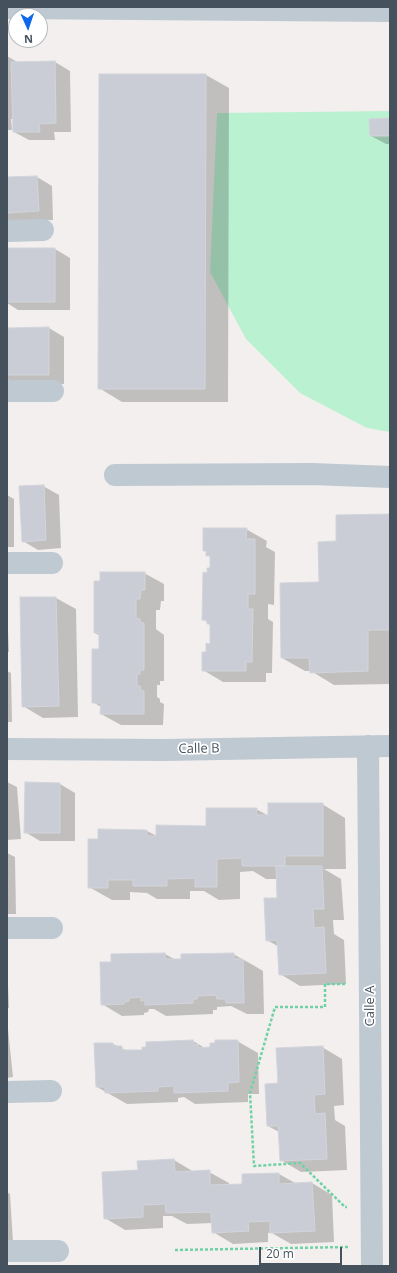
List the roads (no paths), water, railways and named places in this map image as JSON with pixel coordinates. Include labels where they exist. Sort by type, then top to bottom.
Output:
[{"type":"street","points":[[7,8],[390,11]]},
{"type":"street","points":[[7,231],[43,230]]},
{"type":"street","points":[[7,391],[53,391]]},
{"type":"street","points":[[115,475],[312,474],[390,477]]},
{"type":"street","points":[[7,563],[52,563]]},
{"type":"street","name":"Calle A","points":[[368,746],[372,1257]]},
{"type":"street","name":"Calle B","points":[[7,749],[165,750],[390,746]]},
{"type":"street","points":[[7,928],[52,928]]},
{"type":"street","points":[[7,1092],[51,1091]]},
{"type":"street","points":[[7,1251],[58,1251]]}]
